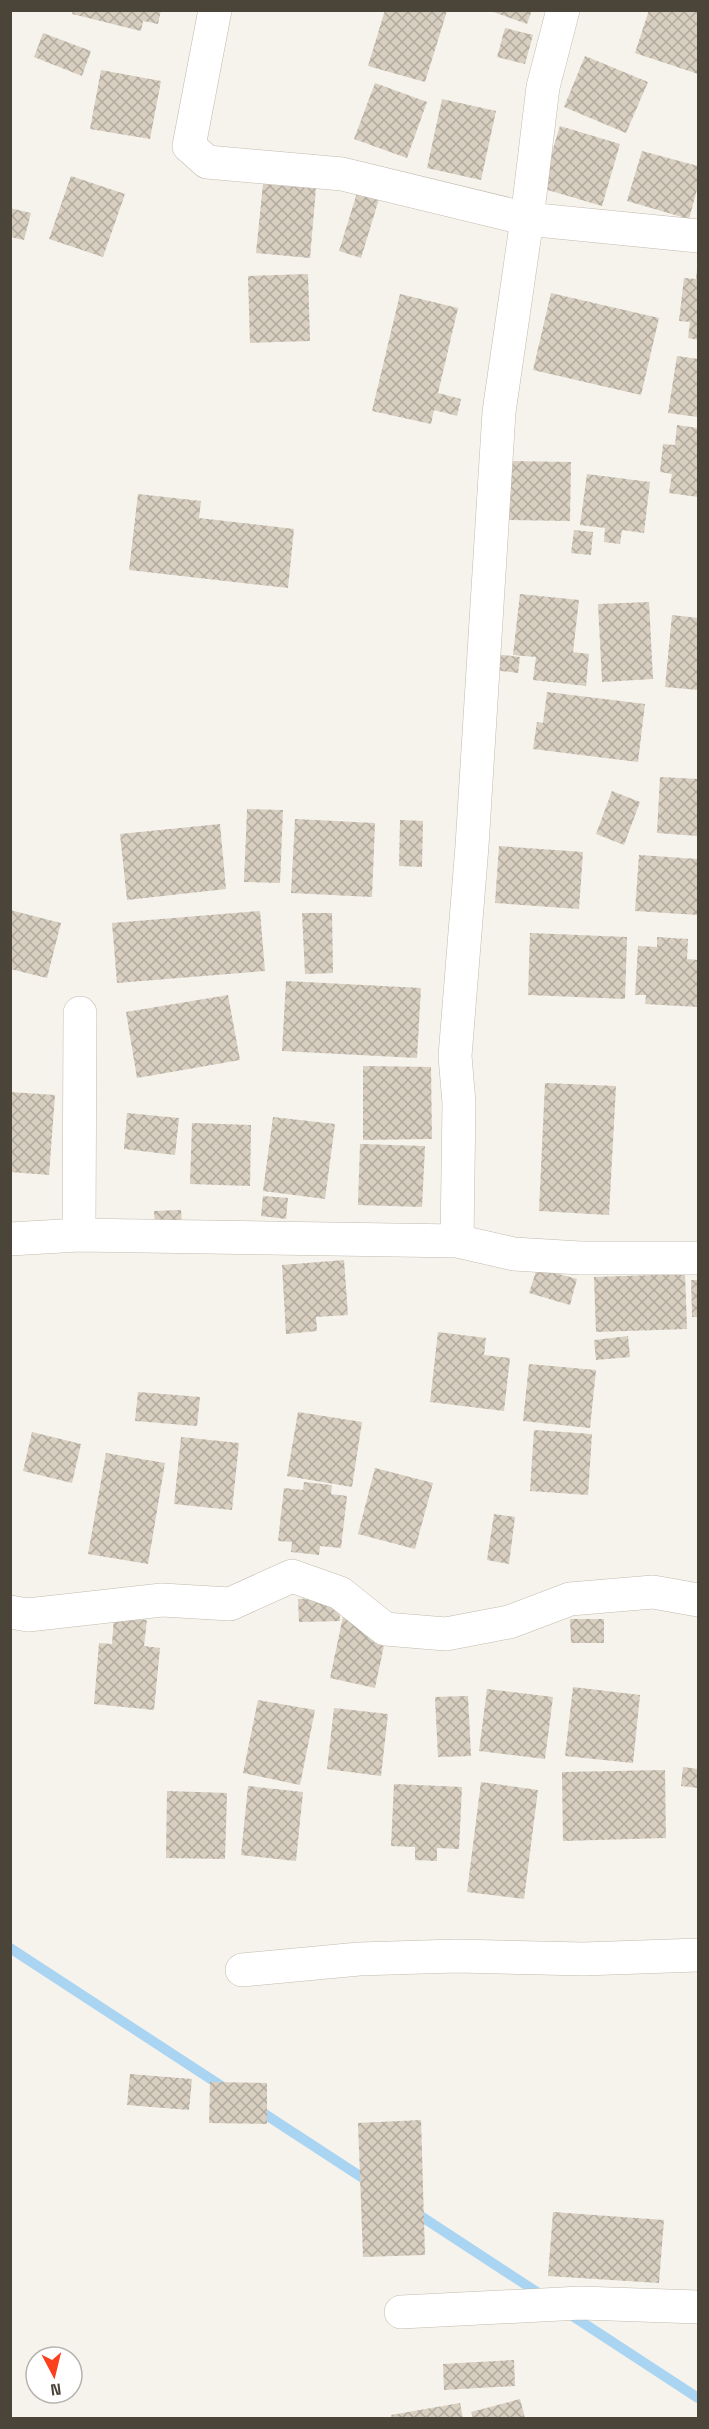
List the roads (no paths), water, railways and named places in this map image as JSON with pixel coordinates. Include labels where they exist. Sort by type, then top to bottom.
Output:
[{"type":"street","points":[[215,10],[189,146],[207,162],[342,174],[527,219],[699,236]]},
{"type":"street","points":[[457,1241],[459,1103],[455,1056],[472,846],[499,412],[527,219],[543,87],[562,10]]},
{"type":"street","points":[[79,1235],[80,1013]]},
{"type":"street","points":[[10,1239],[79,1235],[457,1241],[514,1254],[580,1258],[699,1258]]},
{"type":"street","points":[[10,1612],[28,1615],[162,1600],[230,1604],[292,1576],[340,1593],[385,1629],[446,1634],[509,1622],[570,1599],[653,1592],[699,1600]]},
{"type":"street","points":[[242,1970],[359,1959],[456,1956],[584,1959],[699,1955]]},
{"type":"street","points":[[401,2312],[581,2303],[699,2307]]},
{"type":"waterway","points":[[10,1948],[226,2089]]},
{"type":"waterway","points":[[257,2109],[372,2184]]},
{"type":"waterway","points":[[413,2211],[543,2296]]},
{"type":"waterway","points":[[568,2313],[698,2398]]}]
